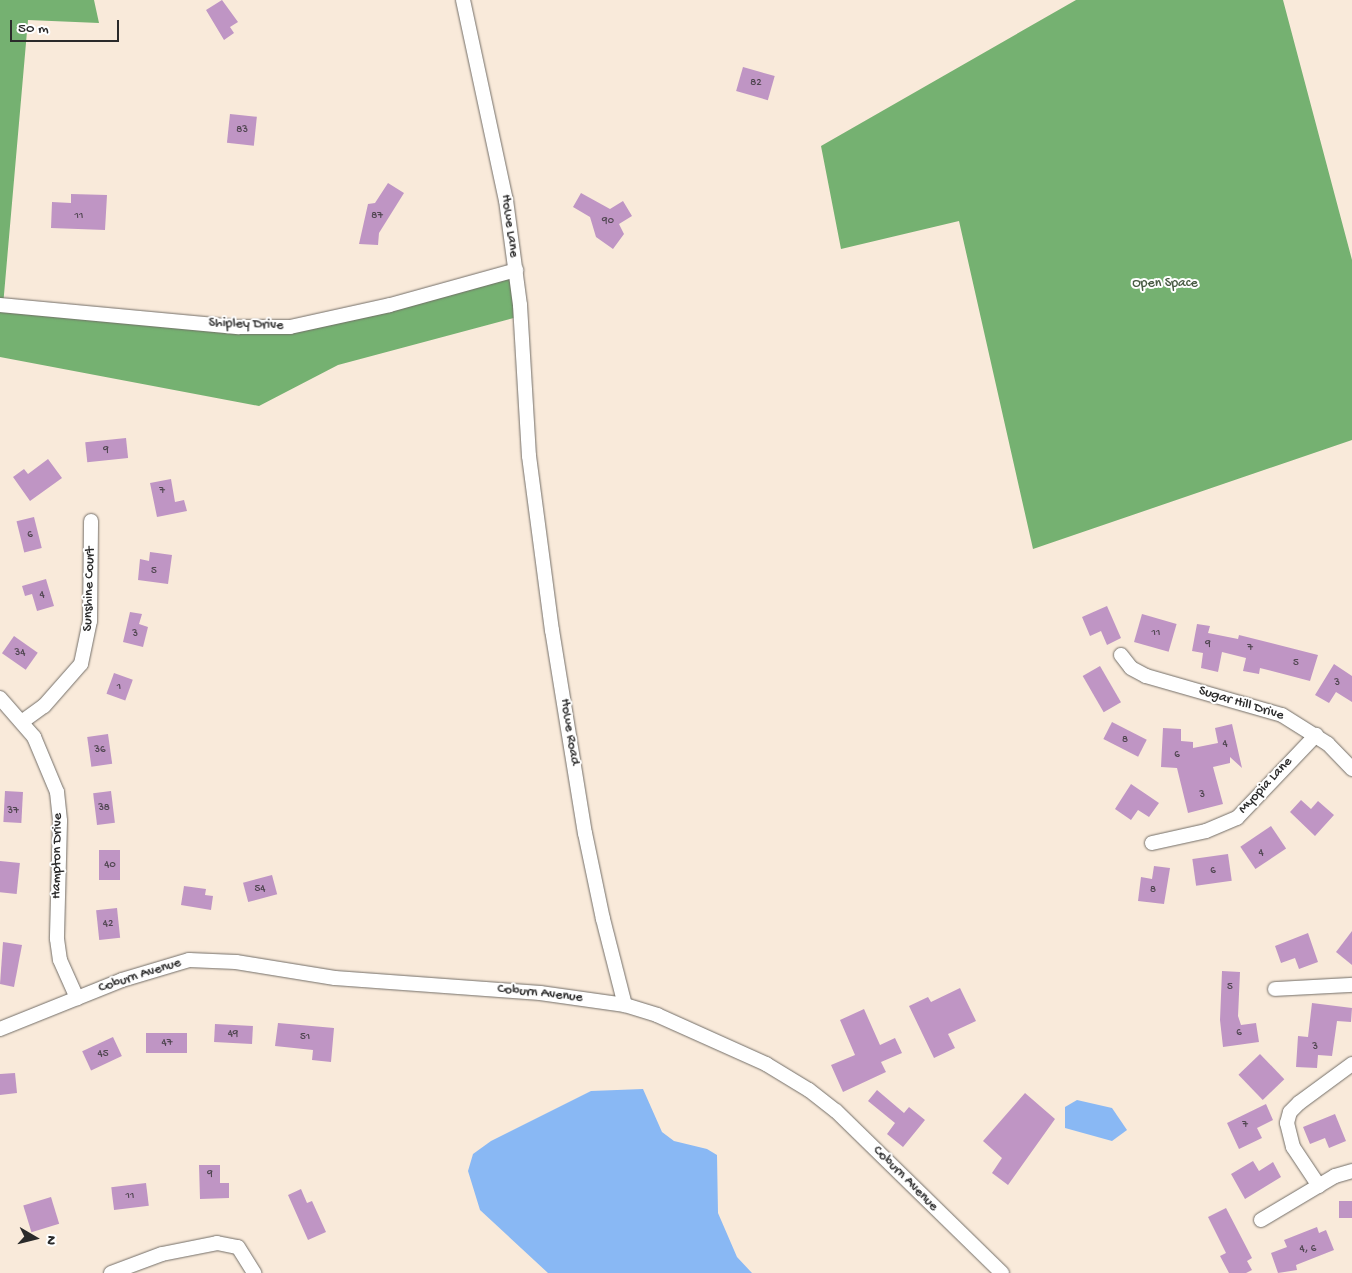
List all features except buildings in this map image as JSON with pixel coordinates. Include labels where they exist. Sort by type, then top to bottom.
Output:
[{"type":"street","name":"Howe Lane","points":[[462,0],[506,200],[516,270],[524,350],[529,456]]},
{"type":"street","name":"Shipley Drive","points":[[0,305],[239,327],[290,327],[390,306],[516,270]]},
{"type":"street","name":"Howe Road","points":[[529,456],[552,630],[586,833],[602,919],[625,1005]]},
{"type":"street","name":"Sunshine Court","points":[[23,721],[57,694],[82,664],[90,621],[91,521]]},
{"type":"street","name":"Sugar Hill Drive","points":[[1121,655],[1131,668],[1146,676],[1282,715],[1316,735],[1352,770]]},
{"type":"street","name":"Hampton Drive","points":[[0,698],[23,721],[44,753],[56,792],[60,821],[57,938],[60,960],[77,998]]},
{"type":"street","name":"Myopia Lane","points":[[1152,843],[1206,831],[1237,818],[1316,735]]},
{"type":"street","name":"Coburn Avenue","points":[[0,1029],[165,966],[211,960],[335,978],[540,994],[625,1005],[657,1015],[766,1064],[810,1090],[1002,1273]]},
{"type":"street","points":[[1275,989],[1352,985]]},
{"type":"street","points":[[1319,1186],[1293,1147],[1287,1123],[1290,1112],[1299,1103],[1352,1064]]},
{"type":"street","points":[[1261,1220],[1319,1186],[1352,1171]]},
{"type":"street","points":[[111,1273],[162,1254],[217,1243],[238,1247],[254,1273]]},
{"type":"green space","points":[[0,0],[94,0],[99,23],[28,20],[3,306],[273,328],[516,270],[521,316],[338,365],[259,406],[0,357]]},
{"type":"green space","name":"Open Space","points":[[1076,0],[1283,0],[1352,260],[1352,440],[1033,549],[959,221],[841,249],[821,146]]},
{"type":"water","points":[[643,1089],[662,1132],[674,1141],[707,1149],[717,1155],[718,1213],[737,1257],[752,1273],[548,1273],[480,1210],[468,1171],[473,1154],[491,1141],[591,1091]]},
{"type":"water","points":[[1077,1100],[1112,1108],[1127,1130],[1112,1141],[1065,1128],[1065,1107]]}]
